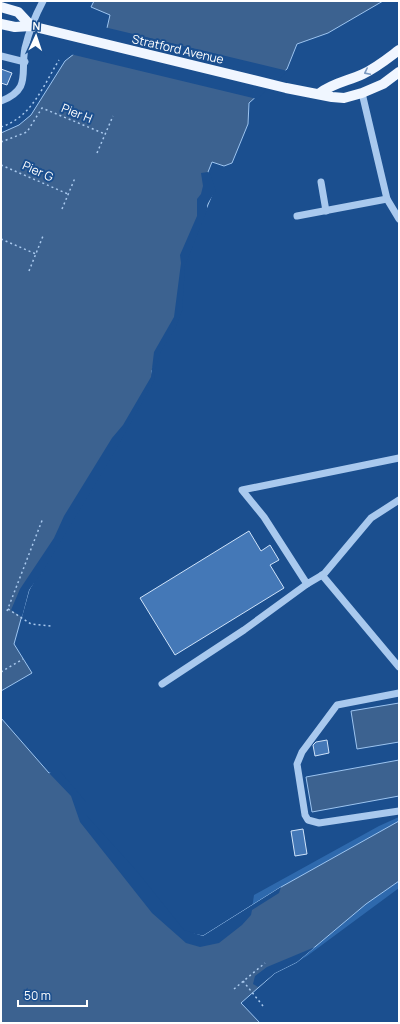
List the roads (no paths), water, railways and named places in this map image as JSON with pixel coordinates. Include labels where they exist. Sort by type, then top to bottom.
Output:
[{"type":"main road","points":[[1,7],[18,12],[31,26]]},
{"type":"main road","name":"Stratford Avenue","points":[[1,24],[15,27],[31,26],[286,88],[344,98],[362,93],[383,84],[399,72]]},
{"type":"main road","points":[[320,93],[333,84],[346,81],[376,68],[399,50]]},
{"type":"street","points":[[1,101],[17,94],[23,83],[25,50],[31,26],[43,1]]},
{"type":"street","points":[[1,56],[25,62]]},
{"type":"street","points":[[362,93],[387,199],[399,219]]},
{"type":"street","points":[[321,182],[326,211]]},
{"type":"street","points":[[297,216],[387,199]]},
{"type":"street","points":[[307,584],[264,518],[242,490],[399,458]]},
{"type":"street","points":[[162,684],[244,630],[307,584],[322,575],[371,518],[399,500]]},
{"type":"street","points":[[322,575],[399,667]]},
{"type":"street","points":[[399,693],[337,706],[302,752],[297,764],[297,770],[305,815],[308,820],[313,823],[399,810]]}]
